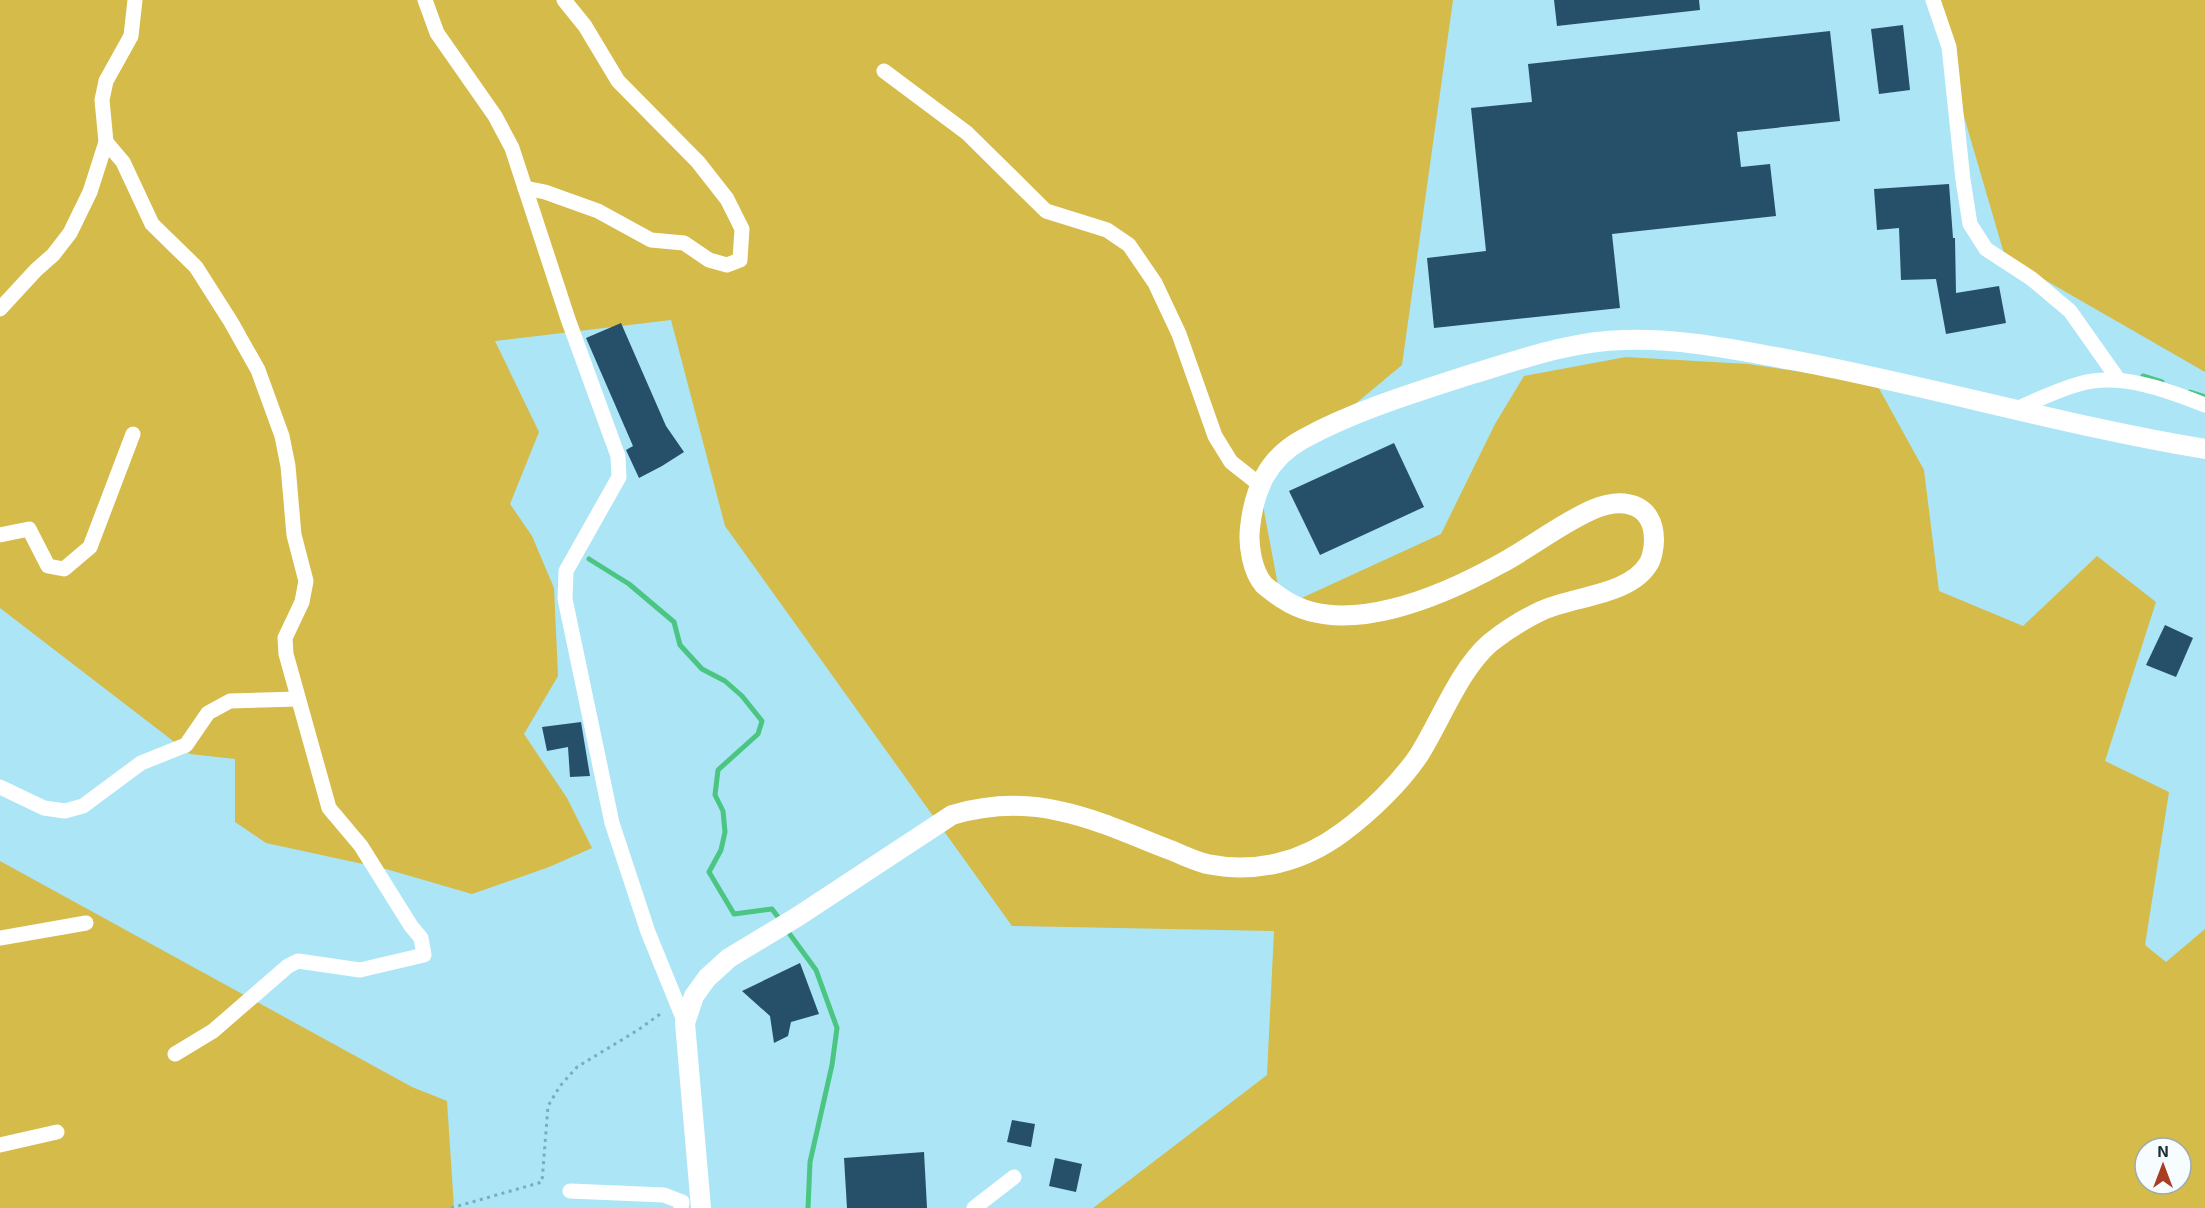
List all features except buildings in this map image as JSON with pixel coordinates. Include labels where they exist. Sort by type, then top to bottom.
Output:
[{"type":"street","points":[[0,309],[53,255],[70,233],[90,192],[106,142],[102,100],[106,81],[131,36],[135,0]]},
{"type":"street","points":[[425,0],[437,33],[495,116],[512,148],[568,319],[618,456],[619,477],[566,571],[565,599],[612,823],[648,932],[685,1023],[701,1208]]},
{"type":"street","points":[[525,188],[545,192],[598,211],[651,240],[684,243],[709,260],[727,265],[740,260],[742,229],[727,200],[698,162],[618,81],[585,26],[564,0]]},
{"type":"street","points":[[1933,0],[1949,47],[1970,224],[1986,249],[2032,279],[2070,311],[2118,379]]},
{"type":"street","points":[[884,71],[967,133],[1046,211],[1107,230],[1129,244],[1155,283],[1179,334],[1215,436],[1231,462],[1259,484]]},
{"type":"street","points":[[106,142],[123,162],[152,224],[195,267],[231,322],[258,370],[282,436],[288,466],[294,535],[306,581],[302,602],[285,638],[286,654],[298,699],[329,808],[361,846],[411,926],[421,938],[424,956],[360,969],[298,961],[288,966],[213,1031],[176,1054]]},
{"type":"street","points":[[685,1023],[694,996],[707,978],[729,958],[774,932],[952,815],[973,808],[1027,806],[1059,811],[1204,863],[1245,867],[1278,865],[1309,854],[1346,831],[1397,783],[1418,756],[1480,653],[1496,638],[1543,609],[1620,587],[1640,574],[1652,560],[1654,533],[1647,514],[1630,504],[1615,503],[1593,510],[1497,566],[1449,588],[1393,609],[1349,615],[1316,613],[1291,605],[1265,586],[1256,570],[1250,549],[1249,532],[1259,484],[1273,463],[1285,449],[1334,424],[1433,386],[1540,353],[1587,342],[1623,340],[1698,343],[1873,375],[2014,410],[2205,449]]},
{"type":"street","points":[[2014,410],[2080,383],[2118,379],[2182,396],[2205,405]]},
{"type":"street","points":[[0,535],[29,529],[48,566],[64,569],[90,547],[133,435]]},
{"type":"street","points":[[0,786],[44,808],[65,811],[83,806],[141,762],[186,745],[208,713],[230,701],[298,699]]},
{"type":"street","points":[[0,938],[86,924]]},
{"type":"street","points":[[0,1145],[57,1132]]},
{"type":"street","points":[[974,1208],[1014,1176]]},
{"type":"street","points":[[570,1191],[664,1196],[682,1202],[681,1208]]},
{"type":"path","points":[[451,1208],[542,1182],[548,1106],[560,1086],[577,1067],[638,1030],[676,1002]]},
{"type":"shaded area","points":[[0,0],[1453,0],[1402,365],[1259,484],[1282,607],[1441,534],[1495,424],[1524,376],[1626,357],[1748,364],[1876,383],[1924,470],[1939,591],[2023,626],[2097,556],[2156,602],[2105,761],[2169,792],[2145,945],[2166,962],[2205,929],[2205,1208],[1093,1208],[1267,1075],[1274,931],[1012,926],[725,526],[671,320],[495,341],[539,432],[510,504],[532,536],[554,588],[558,676],[524,734],[567,798],[592,848],[549,867],[472,894],[386,869],[266,843],[235,822],[235,759],[190,754],[0,608]]},
{"type":"shaded area","points":[[1930,0],[2205,0],[2205,372],[2005,257]]},
{"type":"shaded area","points":[[0,861],[412,1087],[447,1101],[454,1208],[0,1208]]},
{"type":"waterway","points":[[2143,376],[2162,382]]},
{"type":"waterway","points":[[2190,392],[2205,397]]},
{"type":"waterway","points":[[589,559],[629,584],[674,622],[680,645],[702,669],[725,681],[742,696],[762,721],[758,734],[718,770],[715,795],[723,811],[725,832],[721,850],[709,872],[734,914],[772,909],[781,921]]},
{"type":"waterway","points":[[786,929],[816,970],[837,1028],[832,1065],[810,1162],[808,1208]]}]
